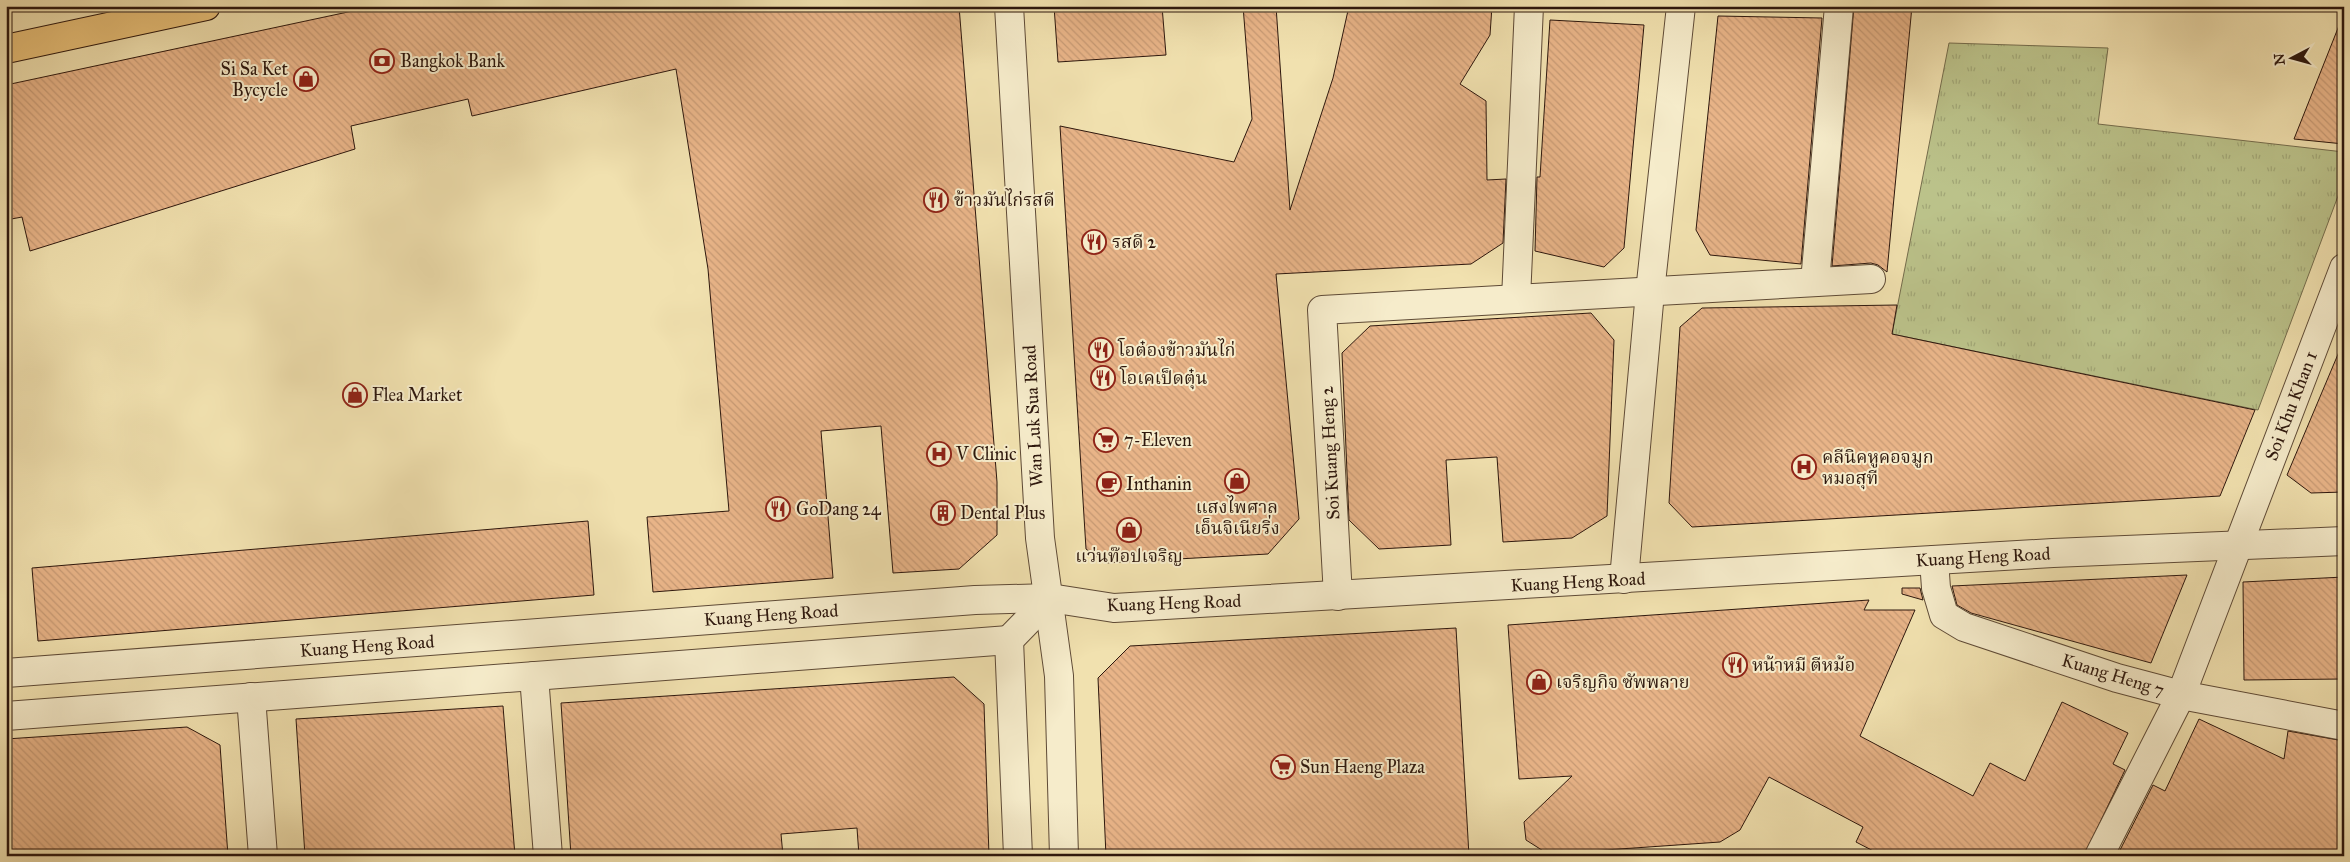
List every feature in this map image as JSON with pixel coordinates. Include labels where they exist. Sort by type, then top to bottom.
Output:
[{"type":"main road","points":[[6,49],[206,6]]},
{"type":"street","name":"Wan Luk Sua Road","points":[[1009,6],[1040,538],[1050,598],[1059,676],[1064,856]]},
{"type":"street","points":[[1529,6],[1516,299],[1871,279]]},
{"type":"street","points":[[1624,579],[1650,292],[1681,6]]},
{"type":"street","points":[[1815,282],[1839,6]]},
{"type":"street","name":"Soi Khu Khan 1","points":[[2099,856],[2181,695],[2344,268]]},
{"type":"street","name":"Soi Kuang Heng 2","points":[[1338,596],[1322,310],[1516,299]]},
{"type":"street","name":"Kuang Heng Road","points":[[6,673],[975,600],[1050,598],[1114,608],[1934,560],[2239,544],[2344,542]]},
{"type":"street","name":"Kuang Heng 7","points":[[1934,560],[1936,588],[1944,614],[1964,627],[2118,678],[2181,695],[2344,726]]},
{"type":"street","points":[[6,716],[1009,640],[1050,598]]},
{"type":"street","points":[[1009,640],[1018,856]]},
{"type":"street","points":[[534,676],[548,856]]},
{"type":"street","points":[[251,697],[263,856]]},
{"type":"green space","points":[[1949,43],[2108,48],[2098,124],[2344,152],[2344,180],[2258,410],[1892,334]]},
{"type":"building","points":[[376,6],[959,6],[997,482],[997,535],[959,569],[893,573],[881,426],[821,431],[833,578],[653,592],[647,517],[729,511],[708,269],[676,69],[472,116],[468,99],[351,126],[355,149],[30,251],[22,217],[6,220],[6,85]]},
{"type":"building","points":[[1054,6],[1162,6],[1166,55],[1058,62]]},
{"type":"building","points":[[1243,6],[1276,6],[1290,210],[1333,78],[1349,6],[1492,6],[1490,35],[1460,84],[1486,101],[1487,180],[1506,179],[1503,243],[1471,264],[1276,274],[1299,519],[1268,554],[1105,563],[1086,549],[1060,126],[1234,162],[1252,119]]},
{"type":"building","points":[[1854,6],[1912,6],[1887,272],[1878,265],[1871,263],[1832,266]]},
{"type":"building","points":[[1718,16],[1822,18],[1801,264],[1710,255],[1696,230]]},
{"type":"building","points":[[2342,18],[2344,144],[2294,139]]},
{"type":"building","points":[[1550,20],[1644,25],[1624,248],[1604,267],[1535,251],[1537,177],[1540,177]]},
{"type":"building","points":[[1897,305],[1892,334],[2255,410],[2220,496],[1692,527],[1669,503],[1680,327],[1702,308]]},
{"type":"building","points":[[1591,313],[1614,340],[1607,516],[1572,538],[1503,542],[1497,457],[1446,460],[1451,545],[1379,549],[1349,520],[1342,353],[1370,326]]},
{"type":"building","points":[[2344,340],[2344,492],[2311,493],[2287,475]]},
{"type":"building","points":[[588,521],[594,595],[38,641],[32,568]]},
{"type":"building","points":[[2187,575],[2151,663],[1971,613],[1957,605],[1952,586]]},
{"type":"building","points":[[2344,577],[2344,679],[2244,680],[2243,582]]},
{"type":"building","points":[[1902,588],[1920,588],[1923,600],[1902,594]]},
{"type":"building","points":[[1869,600],[1864,610],[1915,610],[1860,736],[1973,796],[1990,763],[2025,781],[2062,702],[2128,733],[2113,764],[2125,770],[2084,856],[1883,856],[1856,842],[1863,827],[1769,777],[1740,830],[1720,842],[1548,854],[1526,840],[1524,822],[1572,776],[1519,779],[1508,625]]},
{"type":"building","name":"Sun Haeng Plaza","points":[[1456,628],[1469,856],[1106,856],[1098,678],[1130,646]]},
{"type":"building","points":[[954,677],[984,704],[989,856],[859,856],[857,828],[781,834],[783,856],[571,856],[561,703]]},
{"type":"building","points":[[503,706],[515,856],[305,856],[296,719]]},
{"type":"building","points":[[2199,719],[2284,759],[2288,731],[2344,741],[2344,856],[2117,856],[2153,785],[2165,791]]},
{"type":"building","points":[[187,727],[220,745],[228,856],[6,856],[6,739]]},
{"type":"place","name":"Bangkok Bank","points":[[382,61]]},
{"type":"place","name":"Si Sa Ket Bycycle","points":[[306,79]]},
{"type":"place","name":"ข้าวมันไก่รสดี","points":[[936,200]]},
{"type":"place","name":"รสดี 2","points":[[1094,242]]},
{"type":"place","name":"โอต๋องข้าวมันไก่","points":[[1101,350]]},
{"type":"place","name":"โอเคเป็ดตุ๋น","points":[[1103,378]]},
{"type":"place","name":"Flea Market","points":[[355,395]]},
{"type":"place","name":"7-Eleven","points":[[1106,440]]},
{"type":"place","name":"V Clinic","points":[[939,454]]},
{"type":"place","name":"คลีนิคหูคอจมูก หมอสุที","points":[[1804,467]]},
{"type":"place","name":"แสงไพศาล เอ็นจิเนียริ่ง","points":[[1237,481]]},
{"type":"place","name":"Inthanin","points":[[1109,484]]},
{"type":"place","name":"GoDang 24","points":[[778,509]]},
{"type":"place","name":"Dental Plus","points":[[943,513]]},
{"type":"place","name":"แว่นท๊อปเจริญ","points":[[1129,530]]},
{"type":"place","name":"หน้าหมี ตีหม้อ","points":[[1735,665]]},
{"type":"place","name":"เจริญกิจ ซัพพลาย","points":[[1539,682]]},
{"type":"place","name":"Sun Haeng Plaza","points":[[1283,767]]}]
